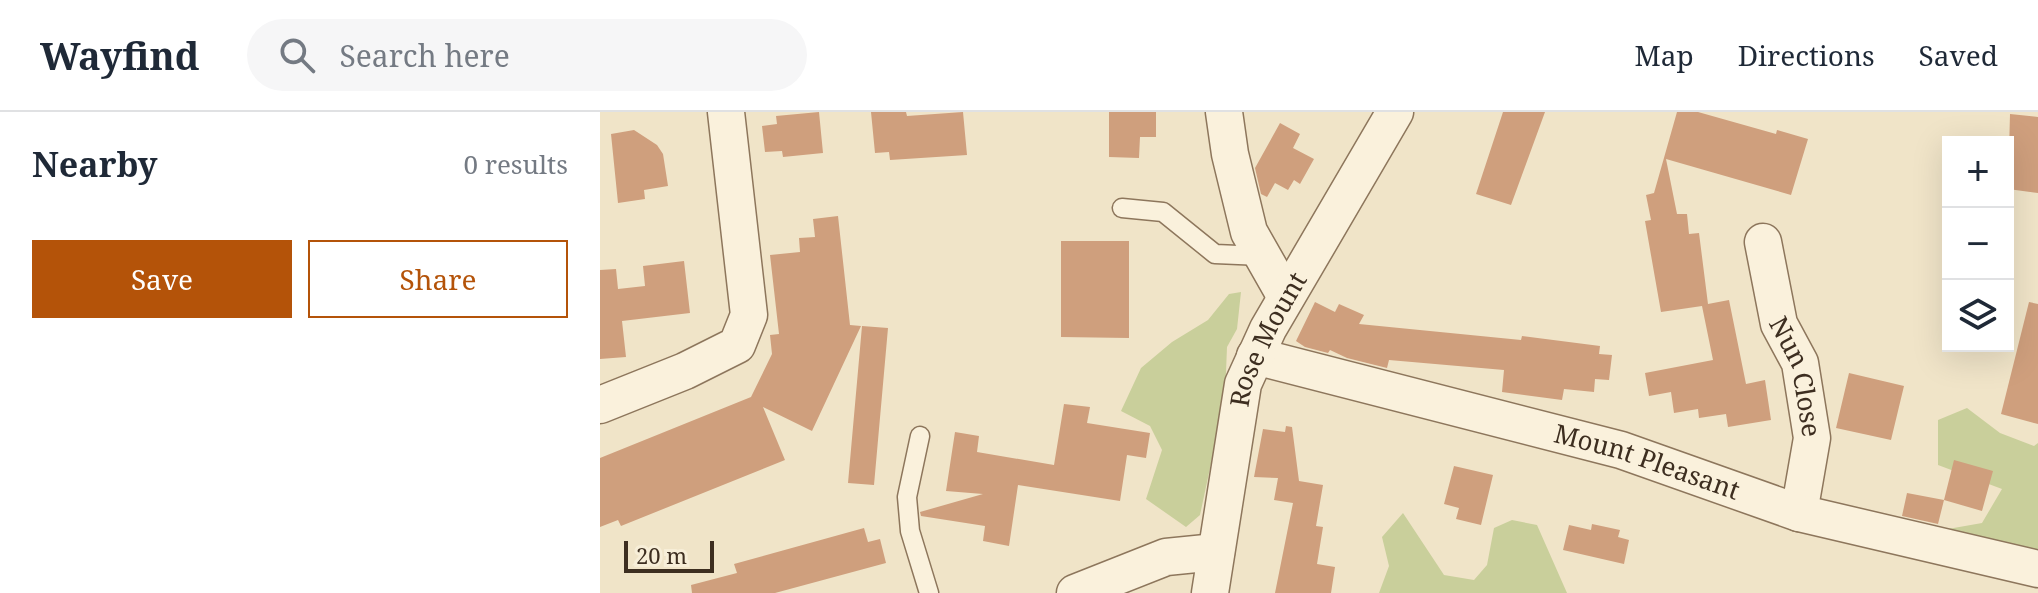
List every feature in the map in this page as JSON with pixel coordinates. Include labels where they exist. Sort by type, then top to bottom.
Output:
[{"type":"street","points":[[600,405],[685,371],[737,345],[749,315],[726,112]]},
{"type":"street","points":[[1224,112],[1230,154],[1249,232],[1286,297]]},
{"type":"street","name":"Rose Mount","points":[[1210,593],[1243,384],[1286,297],[1395,112]]},
{"type":"street","name":"Nun Close","points":[[1763,242],[1779,324],[1800,363],[1812,438],[1799,513]]},
{"type":"street","name":"Mount Pleasant","points":[[1255,356],[1621,450],[1799,513],[2038,569]]},
{"type":"street","points":[[1075,593],[1166,557],[1216,552]]},
{"type":"lane","points":[[1122,208],[1163,212],[1215,254],[1262,256]]},
{"type":"lane","points":[[920,436],[907,497],[910,531],[929,593]]},
{"type":"green space","points":[[1241,292],[1237,329],[1227,347],[1225,398],[1200,515],[1186,527],[1146,499],[1162,450],[1150,426],[1121,411],[1141,368],[1172,342],[1208,320],[1229,294]]},
{"type":"green space","points":[[1967,408],[2000,433],[2034,446],[2038,443],[2038,561],[1966,544],[1948,529],[1982,523],[2002,489],[1938,465],[1938,420]]},
{"type":"green space","points":[[1403,513],[1444,575],[1474,580],[1487,565],[1494,528],[1512,520],[1537,525],[1567,593],[1379,593],[1389,566],[1382,537]]},
{"type":"building","points":[[819,112],[823,153],[783,157],[782,151],[765,152],[762,126],[777,124],[776,116]]},
{"type":"building","points":[[871,112],[906,112],[907,116],[963,112],[967,155],[890,160],[889,152],[875,153]]},
{"type":"building","points":[[1109,112],[1156,112],[1156,137],[1140,137],[1139,158],[1109,157]]},
{"type":"building","points":[[1503,112],[1545,112],[1511,205],[1476,194]]},
{"type":"building","points":[[1677,112],[1698,112],[1776,134],[1777,130],[1808,139],[1791,195],[1666,159],[1677,214],[1687,214],[1689,234],[1699,233],[1708,304],[1729,300],[1746,384],[1765,380],[1771,420],[1728,427],[1726,414],[1699,418],[1698,409],[1674,413],[1671,392],[1649,396],[1645,373],[1713,360],[1702,306],[1661,312],[1645,221],[1651,220],[1646,195],[1654,193]]},
{"type":"building","points":[[2010,114],[2038,117],[2038,193],[2014,190],[2014,136],[2009,136]]},
{"type":"building","points":[[1280,123],[1300,134],[1293,148],[1314,159],[1300,184],[1294,180],[1288,190],[1275,183],[1267,197],[1261,194],[1255,168]]},
{"type":"building","points":[[634,130],[657,145],[663,154],[668,186],[644,190],[645,199],[618,203],[611,134]]},
{"type":"building","points":[[838,216],[850,325],[861,326],[812,431],[763,407],[785,460],[621,526],[618,520],[600,527],[600,458],[751,397],[772,354],[770,335],[779,334],[770,255],[800,252],[799,238],[815,237],[813,219]]},
{"type":"building","points":[[1061,241],[1129,241],[1129,338],[1061,337]]},
{"type":"building","points":[[684,261],[690,313],[622,321],[626,357],[600,359],[600,270],[616,269],[618,289],[645,286],[643,266]]},
{"type":"building","points":[[1315,302],[1335,312],[1339,304],[1364,315],[1359,324],[1521,340],[1522,336],[1600,346],[1599,354],[1612,355],[1609,380],[1595,379],[1594,392],[1564,389],[1562,400],[1502,392],[1504,370],[1389,360],[1387,368],[1347,358],[1330,350],[1328,353],[1305,347],[1296,341]]},
{"type":"building","points":[[2029,302],[2038,304],[2038,424],[2001,414]]},
{"type":"building","points":[[862,326],[888,328],[874,485],[848,483]]},
{"type":"building","points":[[1849,373],[1904,386],[1891,440],[1836,428]]},
{"type":"building","points":[[1064,404],[1090,407],[1087,423],[1150,433],[1146,458],[1127,455],[1120,501],[1018,485],[1009,546],[983,541],[985,526],[921,516],[920,512],[983,494],[946,491],[955,432],[979,436],[977,452],[1054,465]]},
{"type":"building","points":[[1286,426],[1292,427],[1299,481],[1323,485],[1316,526],[1323,527],[1317,564],[1335,567],[1331,593],[1275,593],[1293,503],[1274,500],[1278,478],[1254,477],[1263,429],[1285,432]]},
{"type":"building","points":[[1954,460],[1993,471],[1982,511],[1944,500]]},
{"type":"building","points":[[1454,466],[1493,475],[1481,525],[1456,519],[1459,508],[1444,504]]},
{"type":"building","points":[[1907,493],[1944,500],[1938,524],[1902,516]]},
{"type":"building","points":[[1592,524],[1620,530],[1618,537],[1629,540],[1624,564],[1563,550],[1569,525],[1591,530]]},
{"type":"building","points":[[864,528],[868,542],[880,539],[886,563],[775,593],[692,593],[691,585],[737,573],[734,564]]}]
